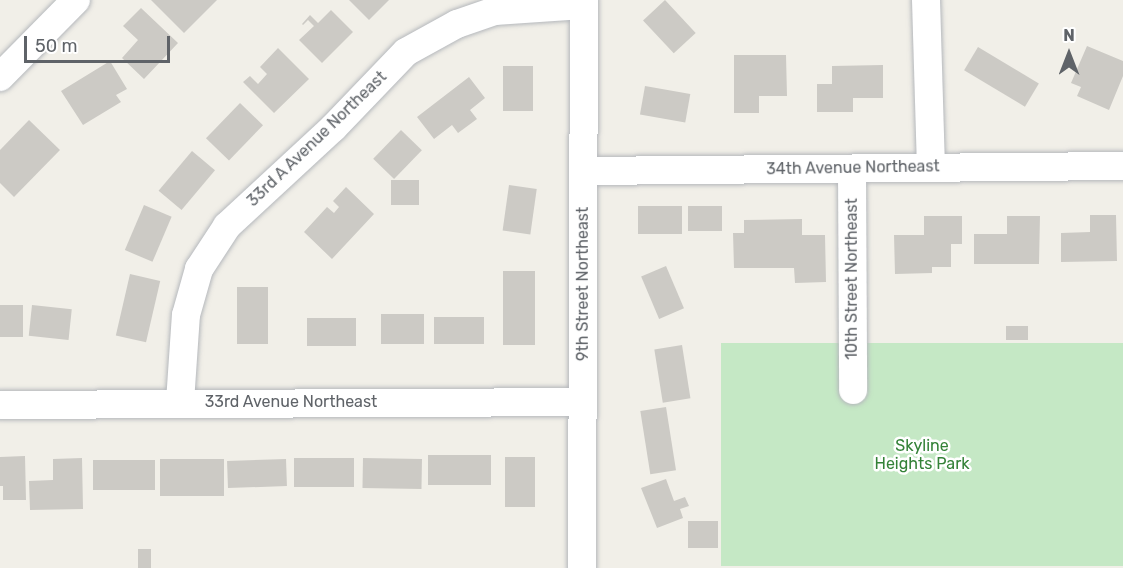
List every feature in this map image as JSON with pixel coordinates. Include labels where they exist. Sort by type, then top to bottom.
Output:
[{"type":"street","points":[[0,77],[76,0]]},
{"type":"street","points":[[926,0],[932,166]]},
{"type":"street","name":"9th Street Northeast","points":[[582,568],[584,3]]},
{"type":"street","name":"33rd A Avenue Northeast","points":[[180,402],[186,315],[199,269],[228,225],[333,128],[406,52],[457,24],[494,11],[584,3]]},
{"type":"street","name":"34th Avenue Northeast","points":[[583,171],[1123,166]]},
{"type":"street","name":"10th Street Northeast","points":[[852,169],[853,390]]},
{"type":"street","name":"33rd Avenue Northeast","points":[[0,405],[180,402],[583,402]]},
{"type":"green space","name":"Skyline Heights Park","points":[[721,343],[1123,343],[1123,566],[721,566]]},
{"type":"building","points":[[151,0],[217,0],[184,33]]},
{"type":"building","points":[[349,0],[389,0],[369,20]]},
{"type":"building","points":[[665,0],[696,33],[674,53],[643,20]]},
{"type":"building","points":[[141,8],[178,43],[144,79],[122,58],[138,40],[123,26]]},
{"type":"building","points":[[331,10],[353,32],[322,63],[299,40],[314,26],[308,20],[302,24],[310,15],[318,23]]},
{"type":"building","points":[[1087,46],[1123,61],[1123,76],[1109,110],[1077,96],[1081,87],[1071,83]]},
{"type":"building","points":[[978,47],[1039,84],[1025,107],[964,70]]},
{"type":"building","points":[[278,48],[309,79],[274,113],[243,82],[250,76],[258,84],[267,74],[260,67]]},
{"type":"building","points":[[734,55],[786,55],[787,96],[759,96],[759,113],[734,113]]},
{"type":"building","points":[[110,61],[127,89],[116,95],[121,102],[83,125],[61,91]]},
{"type":"building","points":[[883,65],[883,98],[853,98],[853,112],[817,112],[817,84],[832,84],[832,66]]},
{"type":"building","points":[[503,66],[533,66],[533,111],[503,111]]},
{"type":"building","points":[[469,77],[485,98],[470,110],[477,119],[458,133],[452,125],[434,139],[417,117]]},
{"type":"building","points":[[645,86],[690,94],[685,123],[640,115]]},
{"type":"building","points":[[240,103],[263,125],[229,160],[206,138]]},
{"type":"building","points":[[29,120],[60,150],[14,197],[0,183],[0,150]]},
{"type":"building","points":[[401,130],[422,150],[394,179],[373,159]]},
{"type":"building","points":[[192,151],[215,170],[182,210],[159,191]]},
{"type":"building","points":[[391,180],[419,180],[419,205],[391,205]]},
{"type":"building","points":[[509,185],[537,189],[530,234],[503,231]]},
{"type":"building","points":[[346,187],[374,214],[332,259],[304,232],[327,207],[334,213],[339,207],[333,201]]},
{"type":"building","points":[[144,205],[172,217],[152,262],[125,250]]},
{"type":"building","points":[[638,206],[682,206],[682,234],[638,234]]},
{"type":"building","points":[[688,206],[722,206],[722,231],[688,231]]},
{"type":"building","points":[[1090,215],[1116,215],[1117,261],[1061,262],[1061,233],[1090,232]]},
{"type":"building","points":[[924,216],[962,216],[962,244],[951,244],[951,267],[932,267],[932,273],[895,274],[894,235],[924,235]]},
{"type":"building","points":[[1007,216],[1040,216],[1039,264],[974,264],[974,234],[1007,234]]},
{"type":"building","points":[[802,219],[802,235],[825,235],[826,282],[795,283],[794,268],[734,268],[733,233],[744,233],[744,220]]},
{"type":"building","points":[[666,266],[684,308],[659,319],[641,277]]},
{"type":"building","points":[[503,271],[535,271],[535,345],[503,345]]},
{"type":"building","points":[[130,274],[160,281],[146,342],[116,335]]},
{"type":"building","points":[[237,287],[268,287],[268,344],[237,344]]},
{"type":"building","points":[[0,305],[23,305],[23,337],[0,337]]},
{"type":"building","points":[[32,305],[72,309],[69,340],[29,336]]},
{"type":"building","points":[[381,314],[424,314],[424,344],[381,344]]},
{"type":"building","points":[[434,317],[484,317],[484,344],[434,344]]},
{"type":"building","points":[[307,318],[356,318],[356,346],[307,346]]},
{"type":"building","points":[[1006,326],[1028,326],[1028,340],[1006,340]]},
{"type":"building","points":[[682,345],[690,398],[663,403],[654,349]]},
{"type":"building","points":[[666,407],[676,470],[650,474],[640,411]]},
{"type":"building","points":[[428,455],[491,455],[491,485],[428,485]]},
{"type":"building","points":[[25,456],[26,500],[3,500],[3,486],[0,486],[0,457]]},
{"type":"building","points":[[505,457],[535,457],[535,507],[505,507]]},
{"type":"building","points":[[82,458],[83,509],[30,510],[29,481],[53,480],[53,459]]},
{"type":"building","points":[[294,458],[354,458],[354,487],[294,487]]},
{"type":"building","points":[[363,458],[422,459],[421,489],[362,488]]},
{"type":"building","points":[[160,459],[224,459],[224,496],[160,496]]},
{"type":"building","points":[[286,459],[287,486],[228,488],[227,461]]},
{"type":"building","points":[[93,460],[155,460],[155,490],[93,490]]},
{"type":"building","points":[[666,479],[674,501],[685,497],[689,506],[680,509],[683,518],[657,528],[641,488]]},
{"type":"building","points":[[688,521],[718,521],[718,548],[688,548]]},
{"type":"building","points":[[138,549],[151,549],[151,568],[138,568]]}]
